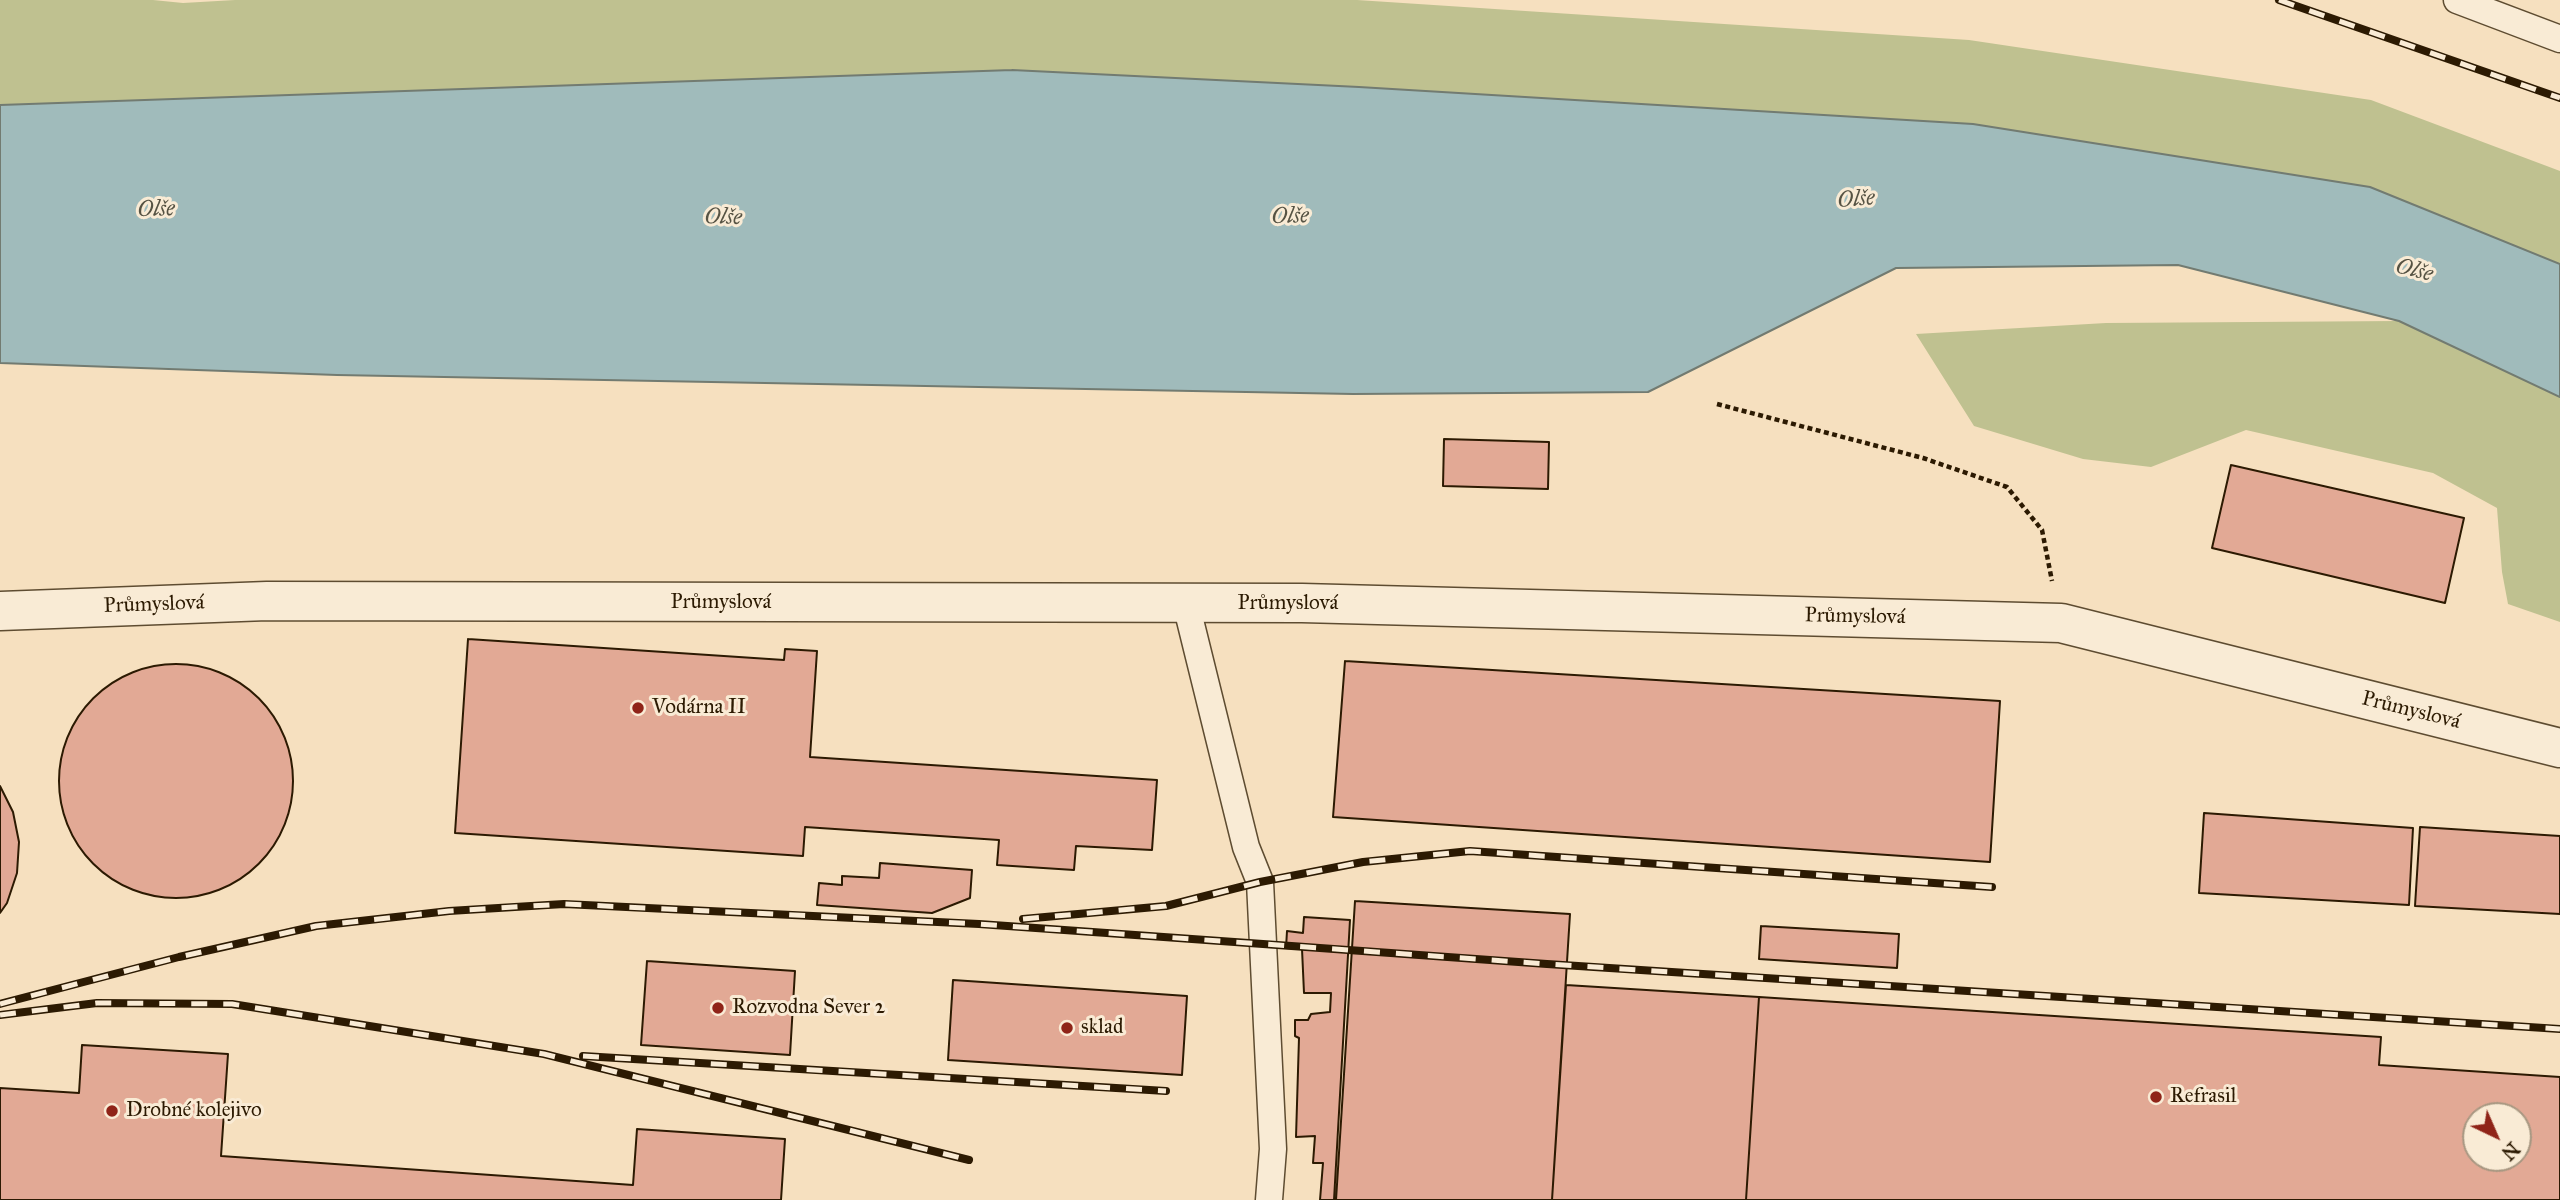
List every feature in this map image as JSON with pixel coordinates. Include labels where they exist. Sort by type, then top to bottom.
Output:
[{"type":"street","name":"Průmyslová","points":[[0,611],[267,601],[1302,603],[2061,623],[2560,748]]},
{"type":"lane","points":[[2456,0],[2560,39]]},
{"type":"lane","points":[[1186,604],[1246,847],[1260,882],[1273,1149],[1269,1200]]},
{"type":"path","points":[[1717,404],[1923,458],[2007,487],[2042,530],[2061,623]]},
{"type":"green space","points":[[0,0],[153,0],[183,3],[235,0],[1357,0],[1969,40],[2371,100],[2560,171],[2560,264],[2370,187],[1973,124],[1359,87],[1012,70],[0,105]]},
{"type":"green space","points":[[2399,321],[2560,397],[2560,622],[2508,604],[2502,572],[2497,508],[2433,473],[2246,430],[2151,467],[2083,459],[1974,426],[1916,334],[2106,323]]},
{"type":"water","name":"Olše","points":[[1012,70],[1359,87],[1973,124],[2370,187],[2560,264],[2560,397],[2399,321],[2178,265],[1896,268],[1648,392],[1353,394],[337,375],[0,363],[0,105]]},
{"type":"building","points":[[1444,439],[1549,442],[1548,489],[1443,486]]},
{"type":"building","points":[[2231,465],[2464,518],[2445,603],[2212,548]]},
{"type":"building","name":"Vodárna II","points":[[468,639],[784,660],[785,649],[817,651],[810,757],[1157,780],[1152,850],[1076,846],[1074,870],[997,865],[999,840],[805,827],[803,856],[455,833]]},
{"type":"building","points":[[1345,661],[2000,701],[1990,862],[1333,817]]},
{"type":"building","points":[[165,664],[187,664],[221,673],[241,683],[259,698],[274,716],[284,736],[291,758],[291,804],[284,826],[274,846],[259,864],[241,879],[210,893],[187,898],[165,898],[142,893],[111,879],[85,855],[64,815],[59,792],[59,770],[64,747],[78,716],[102,690],[142,669]]},
{"type":"building","points":[[0,786],[13,812],[19,842],[17,873],[7,903],[0,913]]},
{"type":"building","points":[[2204,813],[2413,828],[2409,905],[2199,893]]},
{"type":"building","points":[[2420,827],[2560,836],[2560,914],[2415,906]]},
{"type":"building","points":[[880,863],[972,870],[970,898],[932,913],[817,905],[819,883],[842,885],[842,876],[879,878]]},
{"type":"building","points":[[1355,901],[1570,914],[1552,1200],[1336,1200]]},
{"type":"building","points":[[1304,917],[1350,920],[1334,1200],[1320,1200],[1323,1163],[1313,1163],[1315,1136],[1296,1137],[1299,1038],[1295,1036],[1295,1020],[1308,1020],[1311,1014],[1330,1012],[1331,993],[1304,993],[1302,949],[1286,948],[1287,931],[1303,933]]},
{"type":"building","points":[[1761,926],[1899,934],[1897,968],[1759,959]]},
{"type":"building","name":"Rozvodna Sever 2","points":[[647,961],[795,971],[790,1055],[641,1045]]},
{"type":"building","name":"sklad","points":[[953,980],[1187,996],[1182,1075],[948,1060]]},
{"type":"building","points":[[1566,985],[1759,997],[1746,1200],[1552,1200]]},
{"type":"building","name":"Refrasil","points":[[1759,997],[2381,1037],[2379,1065],[2560,1077],[2560,1200],[1746,1200]]},
{"type":"building","name":"Drobné kolejivo","points":[[82,1045],[228,1054],[221,1156],[633,1185],[637,1129],[785,1139],[781,1200],[0,1200],[0,1088],[79,1093]]},
{"type":"railway","points":[[2279,0],[2560,98]]},
{"type":"railway","points":[[1023,919],[1166,906],[1260,882],[1363,862],[1470,851],[1992,887]]},
{"type":"railway","points":[[0,1004],[179,957],[316,926],[449,911],[564,904],[979,924],[1547,964],[2560,1029]]},
{"type":"railway","points":[[0,1015],[97,1003],[232,1004],[544,1054],[969,1160]]},
{"type":"railway","points":[[583,1056],[1166,1091]]},
{"type":"place","name":"Vodárna II","points":[[638,708]]},
{"type":"place","name":"Rozvodna Sever 2","points":[[718,1008]]},
{"type":"place","name":"sklad","points":[[1067,1028]]},
{"type":"place","name":"Refrasil","points":[[2156,1097]]},
{"type":"place","name":"Drobné kolejivo","points":[[112,1111]]}]
